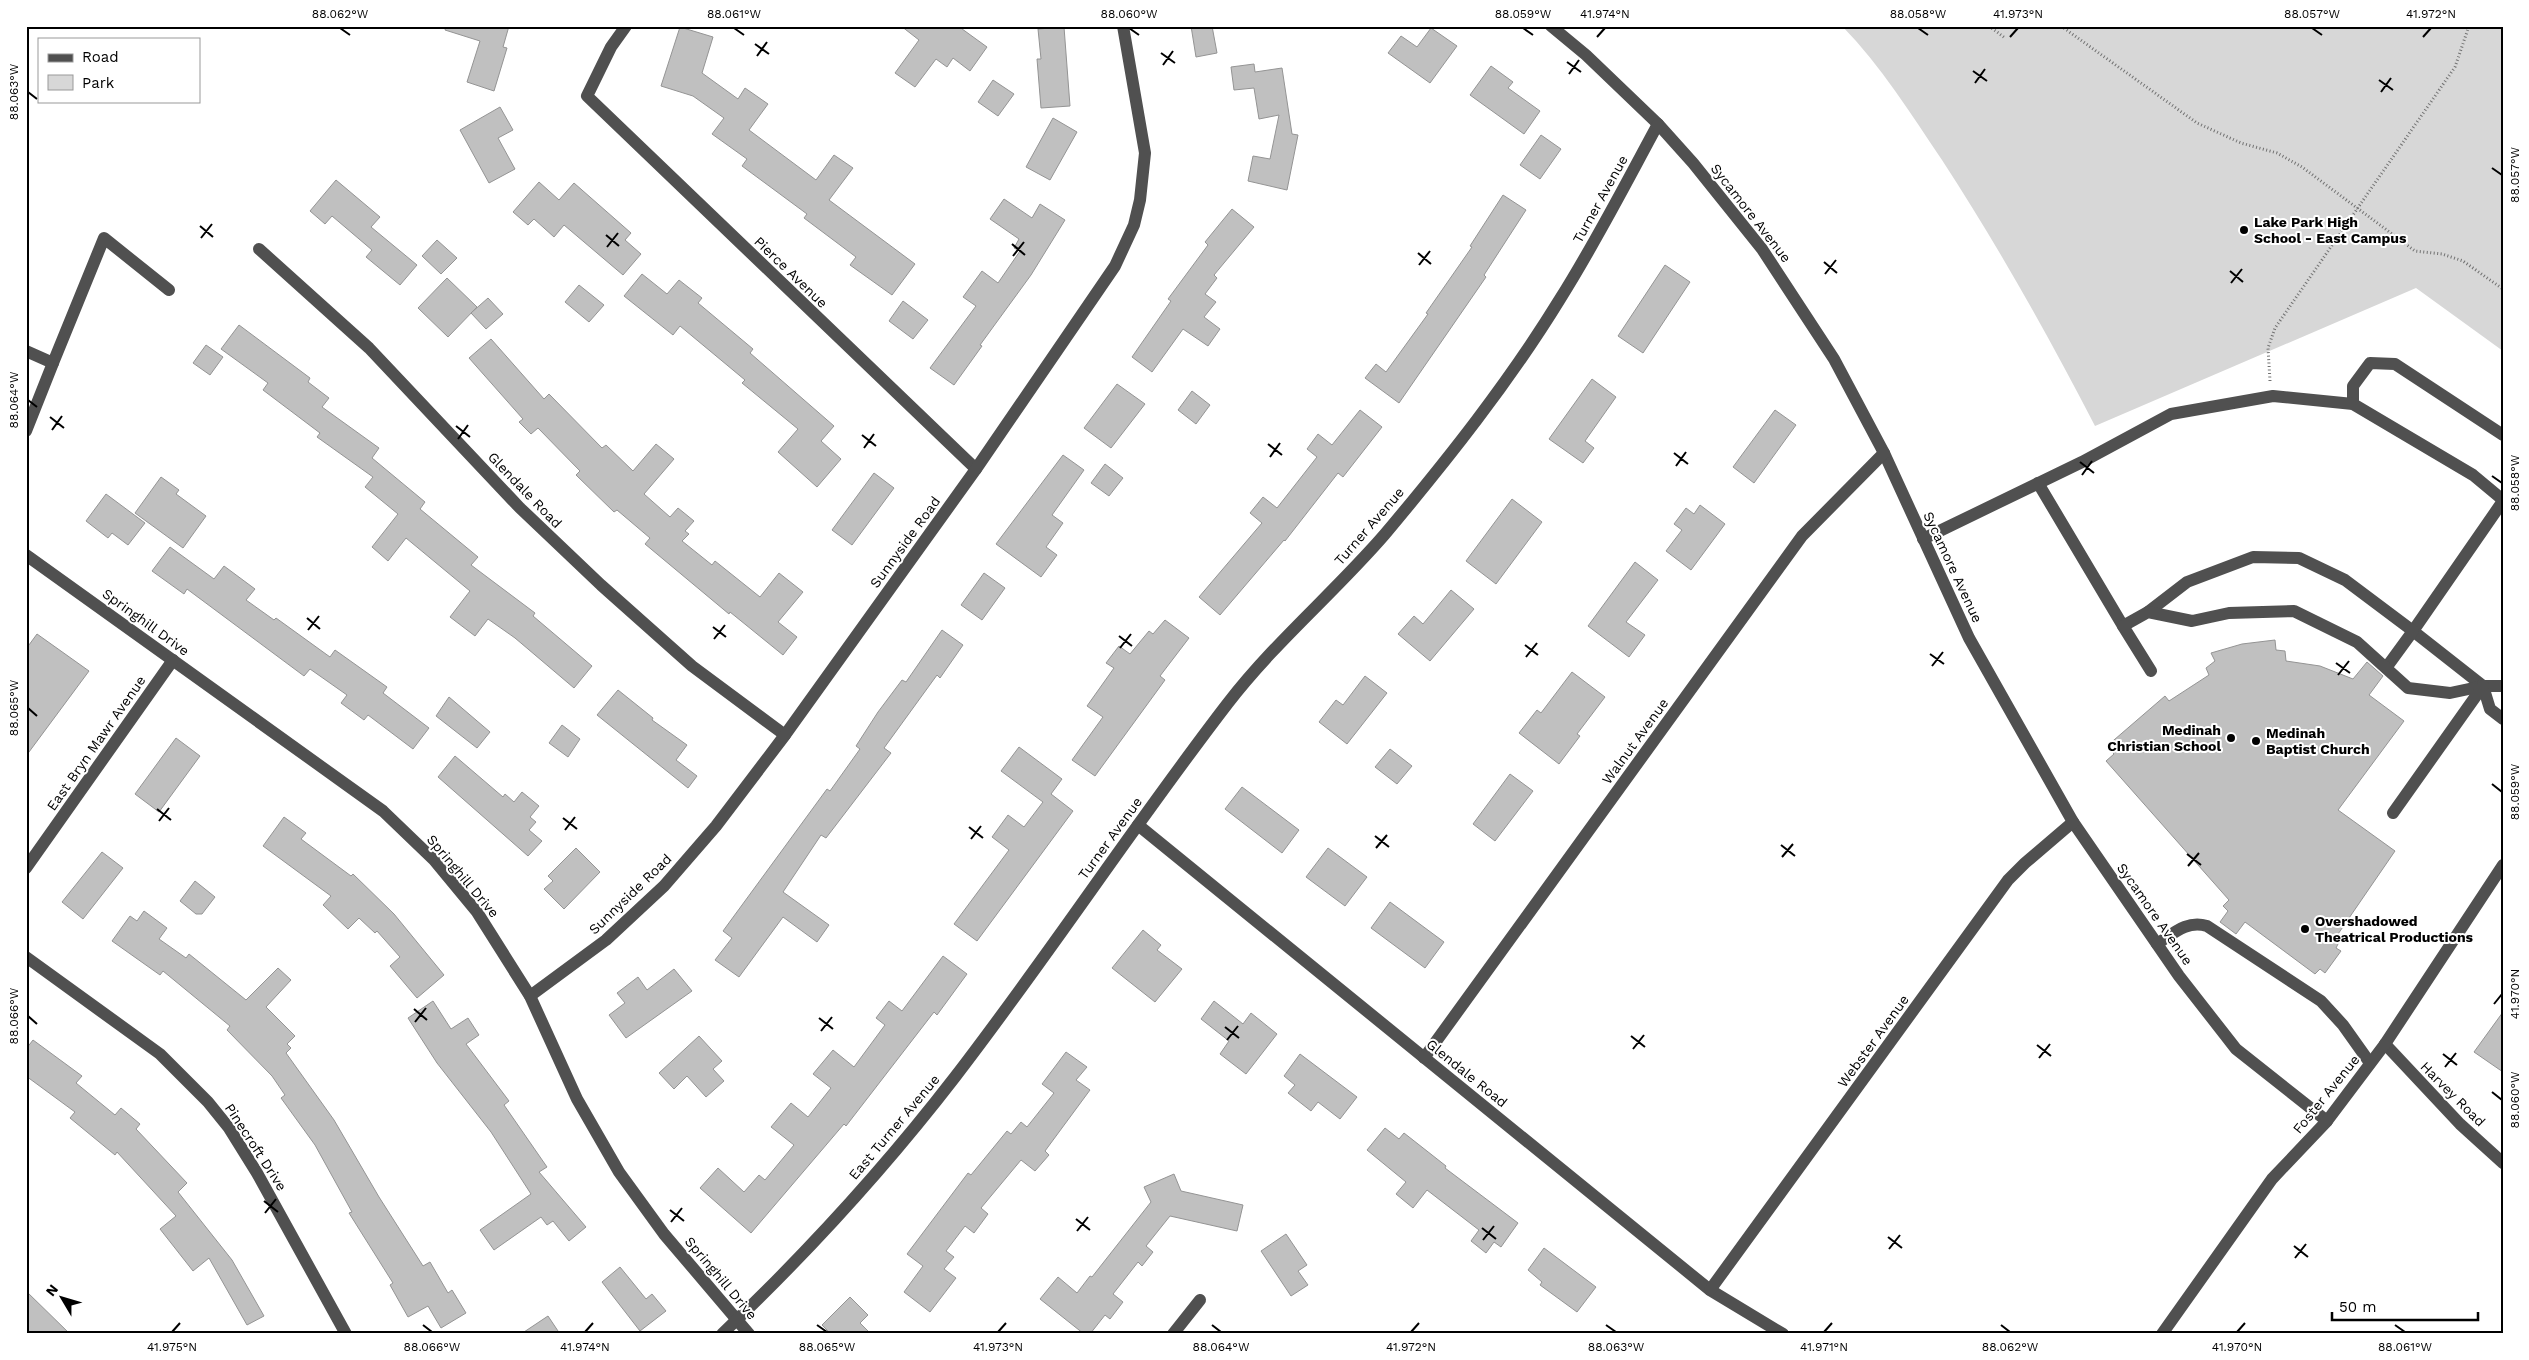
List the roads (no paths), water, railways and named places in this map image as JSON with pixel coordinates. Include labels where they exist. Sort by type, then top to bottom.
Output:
[{"type":"street","name":"Pierce Avenue","points":[[626,26],[611,47],[587,96],[976,469]]},
{"type":"street","name":"Sunnyside Road","points":[[530,996],[606,940],[664,886],[716,826],[976,469],[1115,266],[1134,226],[1140,200],[1145,153],[1123,26]]},
{"type":"street","name":"Sycamore Avenue","points":[[1551,26],[1586,55],[1658,124],[1693,163],[1762,249],[1834,358],[1884,453],[1969,638],[2073,822],[2157,944],[2236,1049],[2327,1121]]},
{"type":"street","name":"Turner Avenue","points":[[1068,923],[1232,698],[1273,651],[1383,536],[1474,425],[1559,302],[1602,229],[1658,124]]},
{"type":"street","points":[[26,431],[104,238],[169,290]]},
{"type":"street","name":"Glendale Road","points":[[259,250],[369,348],[520,508],[600,584],[692,666],[784,735]]},
{"type":"street","points":[[26,351],[53,364]]},
{"type":"street","points":[[2354,404],[2353,386],[2370,363],[2395,364],[2503,435]]},
{"type":"street","points":[[1923,539],[2038,483],[2171,414],[2271,397],[2354,404],[2473,475],[2503,501],[2386,668]]},
{"type":"street","name":"Walnut Avenue","points":[[1424,1058],[1802,536],[1884,453]]},
{"type":"street","points":[[2038,483],[2151,671]]},
{"type":"street","name":"Springhill Drive","points":[[26,555],[390,817],[434,860],[477,912],[530,996],[573,1092],[619,1172],[655,1222],[749,1334]]},
{"type":"street","points":[[2123,626],[2148,612],[2187,582],[2253,558],[2299,558],[2346,580],[2483,686],[2490,709],[2503,719]]},
{"type":"street","points":[[2148,612],[2192,620],[2229,613],[2294,611],[2357,642],[2408,688],[2450,693],[2483,686],[2503,686]]},
{"type":"street","name":"East Bryn Mawr Avenue","points":[[26,868],[173,660]]},
{"type":"street","points":[[2393,813],[2483,686]]},
{"type":"street","name":"Webster Avenue","points":[[1710,1290],[2008,880],[2025,862],[2073,822]]},
{"type":"street","name":"Glendale Road","points":[[1138,825],[1710,1290],[1783,1334]]},
{"type":"street","name":"Foster Avenue","points":[[2162,1334],[2272,1179],[2327,1121],[2384,1044],[2503,865]]},
{"type":"street","name":"East Turner Avenue","points":[[722,1334],[776,1283],[854,1199],[922,1119],[1068,923]]},
{"type":"street","points":[[2157,944],[2183,928],[2196,923],[2208,926],[2321,1001],[2343,1024],[2370,1063]]},
{"type":"street","name":"Pinecroft Drive","points":[[26,957],[160,1054],[208,1102],[229,1128],[257,1173],[346,1334]]},
{"type":"street","name":"Harvey Road","points":[[2384,1044],[2460,1124],[2503,1163]]},
{"type":"street","points":[[1173,1334],[1200,1300]]},
{"type":"place","name":"Lake Park High School - East Campus","points":[[2244,230]]},
{"type":"place","name":"Medinah Christian School","points":[[2231,738]]},
{"type":"place","name":"Medinah Baptist Church","points":[[2256,741]]},
{"type":"place","name":"Overshadowed Theatrical Productions","points":[[2305,929]]}]
